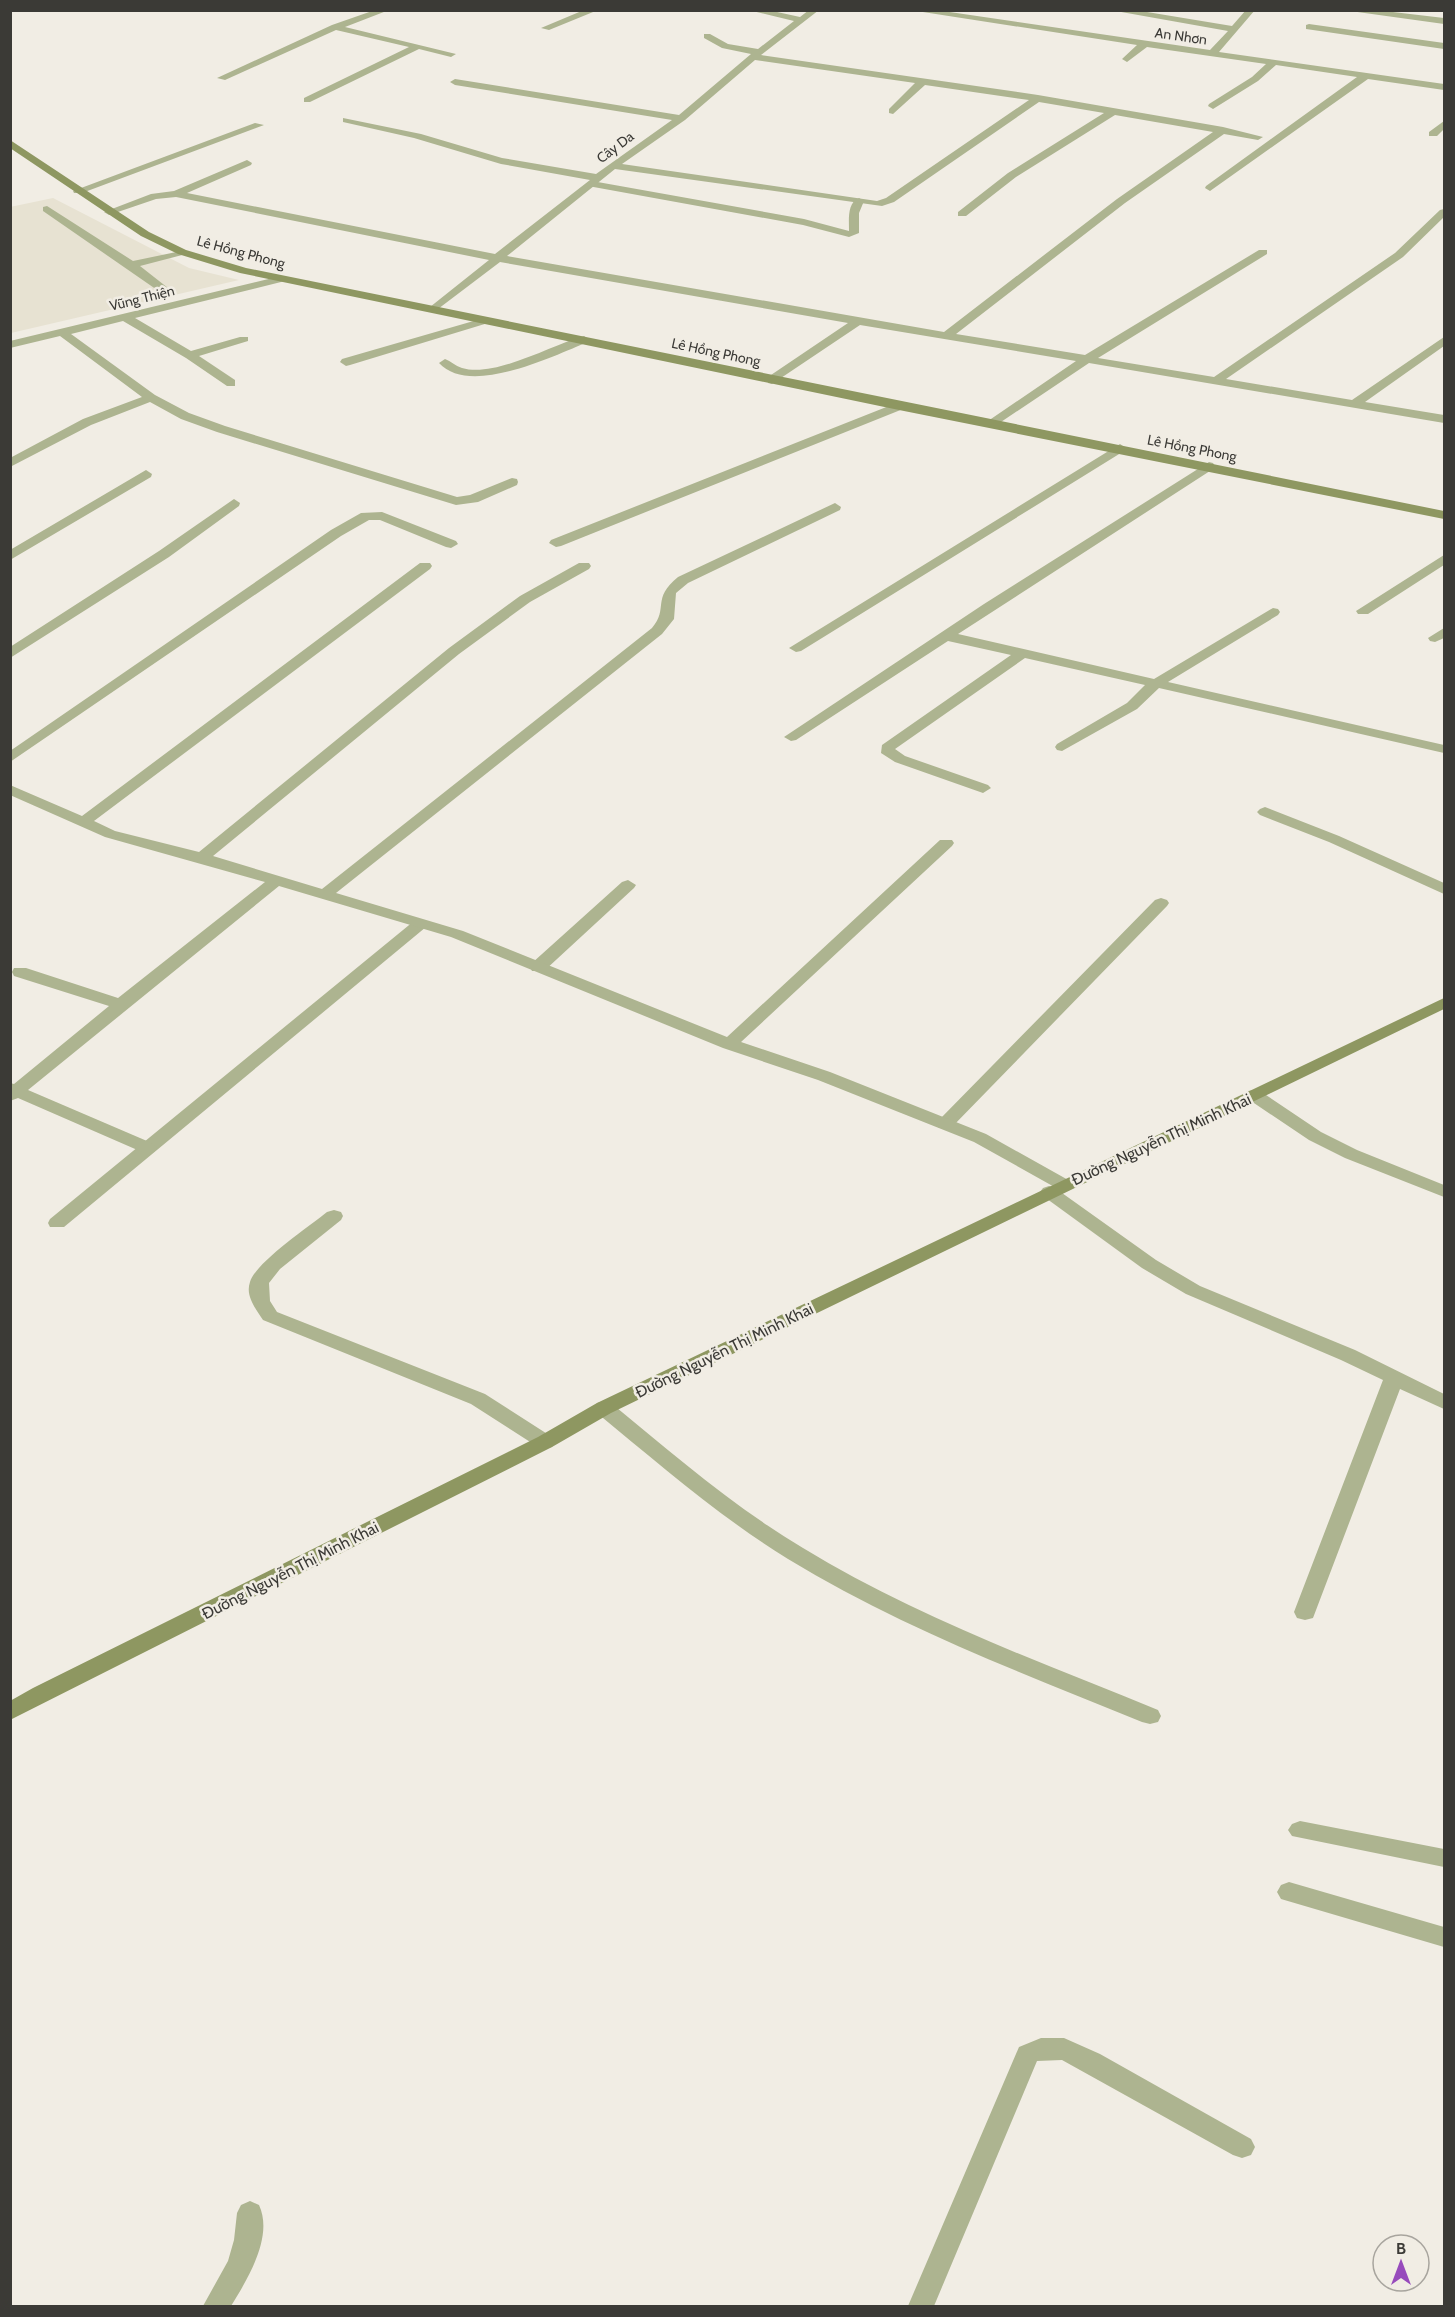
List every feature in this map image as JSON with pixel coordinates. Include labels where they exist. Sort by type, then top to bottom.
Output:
[{"type":"main road","name":"Lê Hồng Phong","points":[[12,146],[145,234],[182,252],[244,271],[1444,515]]},
{"type":"main road","name":"Đường Nguyễn Thị Minh Khai","points":[[10,1712],[41,1694],[545,1442],[603,1408],[1444,1003]]},
{"type":"street","points":[[222,78],[335,27],[385,10]]},
{"type":"street","points":[[546,28],[594,10]]},
{"type":"street","points":[[752,10],[802,20]]},
{"type":"street","name":"Cây Da","points":[[434,309],[613,166],[681,118],[756,55],[815,10]]},
{"type":"street","name":"An Nhơn","points":[[914,10],[1212,54],[1274,68],[1364,76],[1444,87]]},
{"type":"street","points":[[976,19],[986,10]]},
{"type":"street","points":[[1114,10],[1235,28]]},
{"type":"street","points":[[1212,54],[1251,10]]},
{"type":"street","points":[[1347,10],[1444,21]]},
{"type":"street","points":[[335,27],[451,54]]},
{"type":"street","points":[[1309,27],[1444,46]]},
{"type":"street","points":[[707,36],[724,47],[756,55],[1038,98],[1258,137]]},
{"type":"street","points":[[1127,59],[1144,44]]},
{"type":"street","points":[[307,100],[417,47]]},
{"type":"street","points":[[1213,106],[1263,72],[1274,68]]},
{"type":"street","points":[[1210,188],[1364,76]]},
{"type":"street","points":[[893,111],[923,81]]},
{"type":"street","points":[[455,82],[681,118]]},
{"type":"street","points":[[613,166],[878,204],[890,200],[1038,98]]},
{"type":"street","points":[[962,214],[1012,175],[1113,112]]},
{"type":"street","points":[[347,120],[417,136],[501,161],[804,222],[849,234],[854,233],[854,213],[859,201]]},
{"type":"street","points":[[1433,134],[1444,124]]},
{"type":"street","points":[[78,191],[259,125]]},
{"type":"street","points":[[946,336],[1121,201],[1223,130]]},
{"type":"street","points":[[176,194],[247,163]]},
{"type":"street","points":[[109,212],[155,196],[176,194],[343,230],[497,259],[1214,382],[1444,419]]},
{"type":"street","points":[[47,209],[164,290]]},
{"type":"street","points":[[1214,382],[1399,255],[1444,212]]},
{"type":"street","points":[[131,265],[182,252]]},
{"type":"street","points":[[992,424],[1086,360],[1263,252]]},
{"type":"street","name":"Vũng Thiện","points":[[10,345],[281,279]]},
{"type":"street","points":[[125,317],[190,355],[231,383]]},
{"type":"street","points":[[346,362],[484,321]]},
{"type":"street","points":[[772,380],[858,321]]},
{"type":"street","points":[[63,333],[152,398],[184,416],[221,429],[456,501],[473,499],[512,482]]},
{"type":"street","points":[[190,355],[244,339]]},
{"type":"street","points":[[445,363],[461,372],[485,372],[528,361],[584,340]]},
{"type":"street","points":[[1354,404],[1444,341]]},
{"type":"street","points":[[10,463],[87,422],[152,398]]},
{"type":"street","points":[[556,543],[899,406]]},
{"type":"street","points":[[796,648],[1120,448]]},
{"type":"street","points":[[791,737],[1209,466]]},
{"type":"street","points":[[10,556],[146,474]]},
{"type":"street","points":[[10,654],[164,554],[234,503]]},
{"type":"street","points":[[324,895],[571,697],[657,632],[667,619],[666,598],[669,591],[683,580],[835,507]]},
{"type":"street","points":[[10,758],[336,533],[366,516],[382,516],[452,544]]},
{"type":"street","points":[[1363,612],[1444,559]]},
{"type":"street","points":[[83,822],[425,566]]},
{"type":"street","points":[[202,858],[454,651],[525,599],[584,566]]},
{"type":"street","points":[[1062,747],[1132,706],[1155,684],[1273,612]]},
{"type":"street","points":[[947,636],[1444,749]]},
{"type":"street","points":[[983,788],[900,759],[888,753],[887,748],[1020,654]]},
{"type":"street","points":[[10,789],[83,822],[131,840],[202,858],[457,934],[729,1044],[824,1076],[980,1138],[1056,1189],[1149,1264],[1193,1290],[1348,1355],[1444,1402]]},
{"type":"street","points":[[1265,812],[1334,839],[1444,889]]},
{"type":"street","points":[[729,1044],[946,843]]},
{"type":"street","points":[[148,1148],[13,1092],[278,880]]},
{"type":"street","points":[[538,967],[628,885]]},
{"type":"street","points":[[945,1124],[1161,903]]},
{"type":"street","points":[[57,1224],[420,924]]},
{"type":"street","points":[[20,972],[121,1004]]},
{"type":"street","points":[[1254,1095],[1315,1136],[1351,1154],[1444,1191]]},
{"type":"street","points":[[334,1215],[273,1264],[259,1282],[260,1300],[270,1316],[478,1399],[545,1442]]},
{"type":"street","points":[[1305,1612],[1394,1378]]},
{"type":"street","points":[[603,1408],[726,1506],[821,1569],[899,1610],[1150,1716]]},
{"type":"street","points":[[1300,1830],[1444,1858]]},
{"type":"street","points":[[1289,1892],[1444,1937]]},
{"type":"street","points":[[921,2307],[1028,2054],[1041,2049],[1064,2049],[1242,2147]]},
{"type":"street","points":[[216,2307],[240,2268],[250,2232],[250,2213]]},
{"type":"shaded area","points":[[53,198],[189,268],[239,280],[11,333],[10,207]]}]
